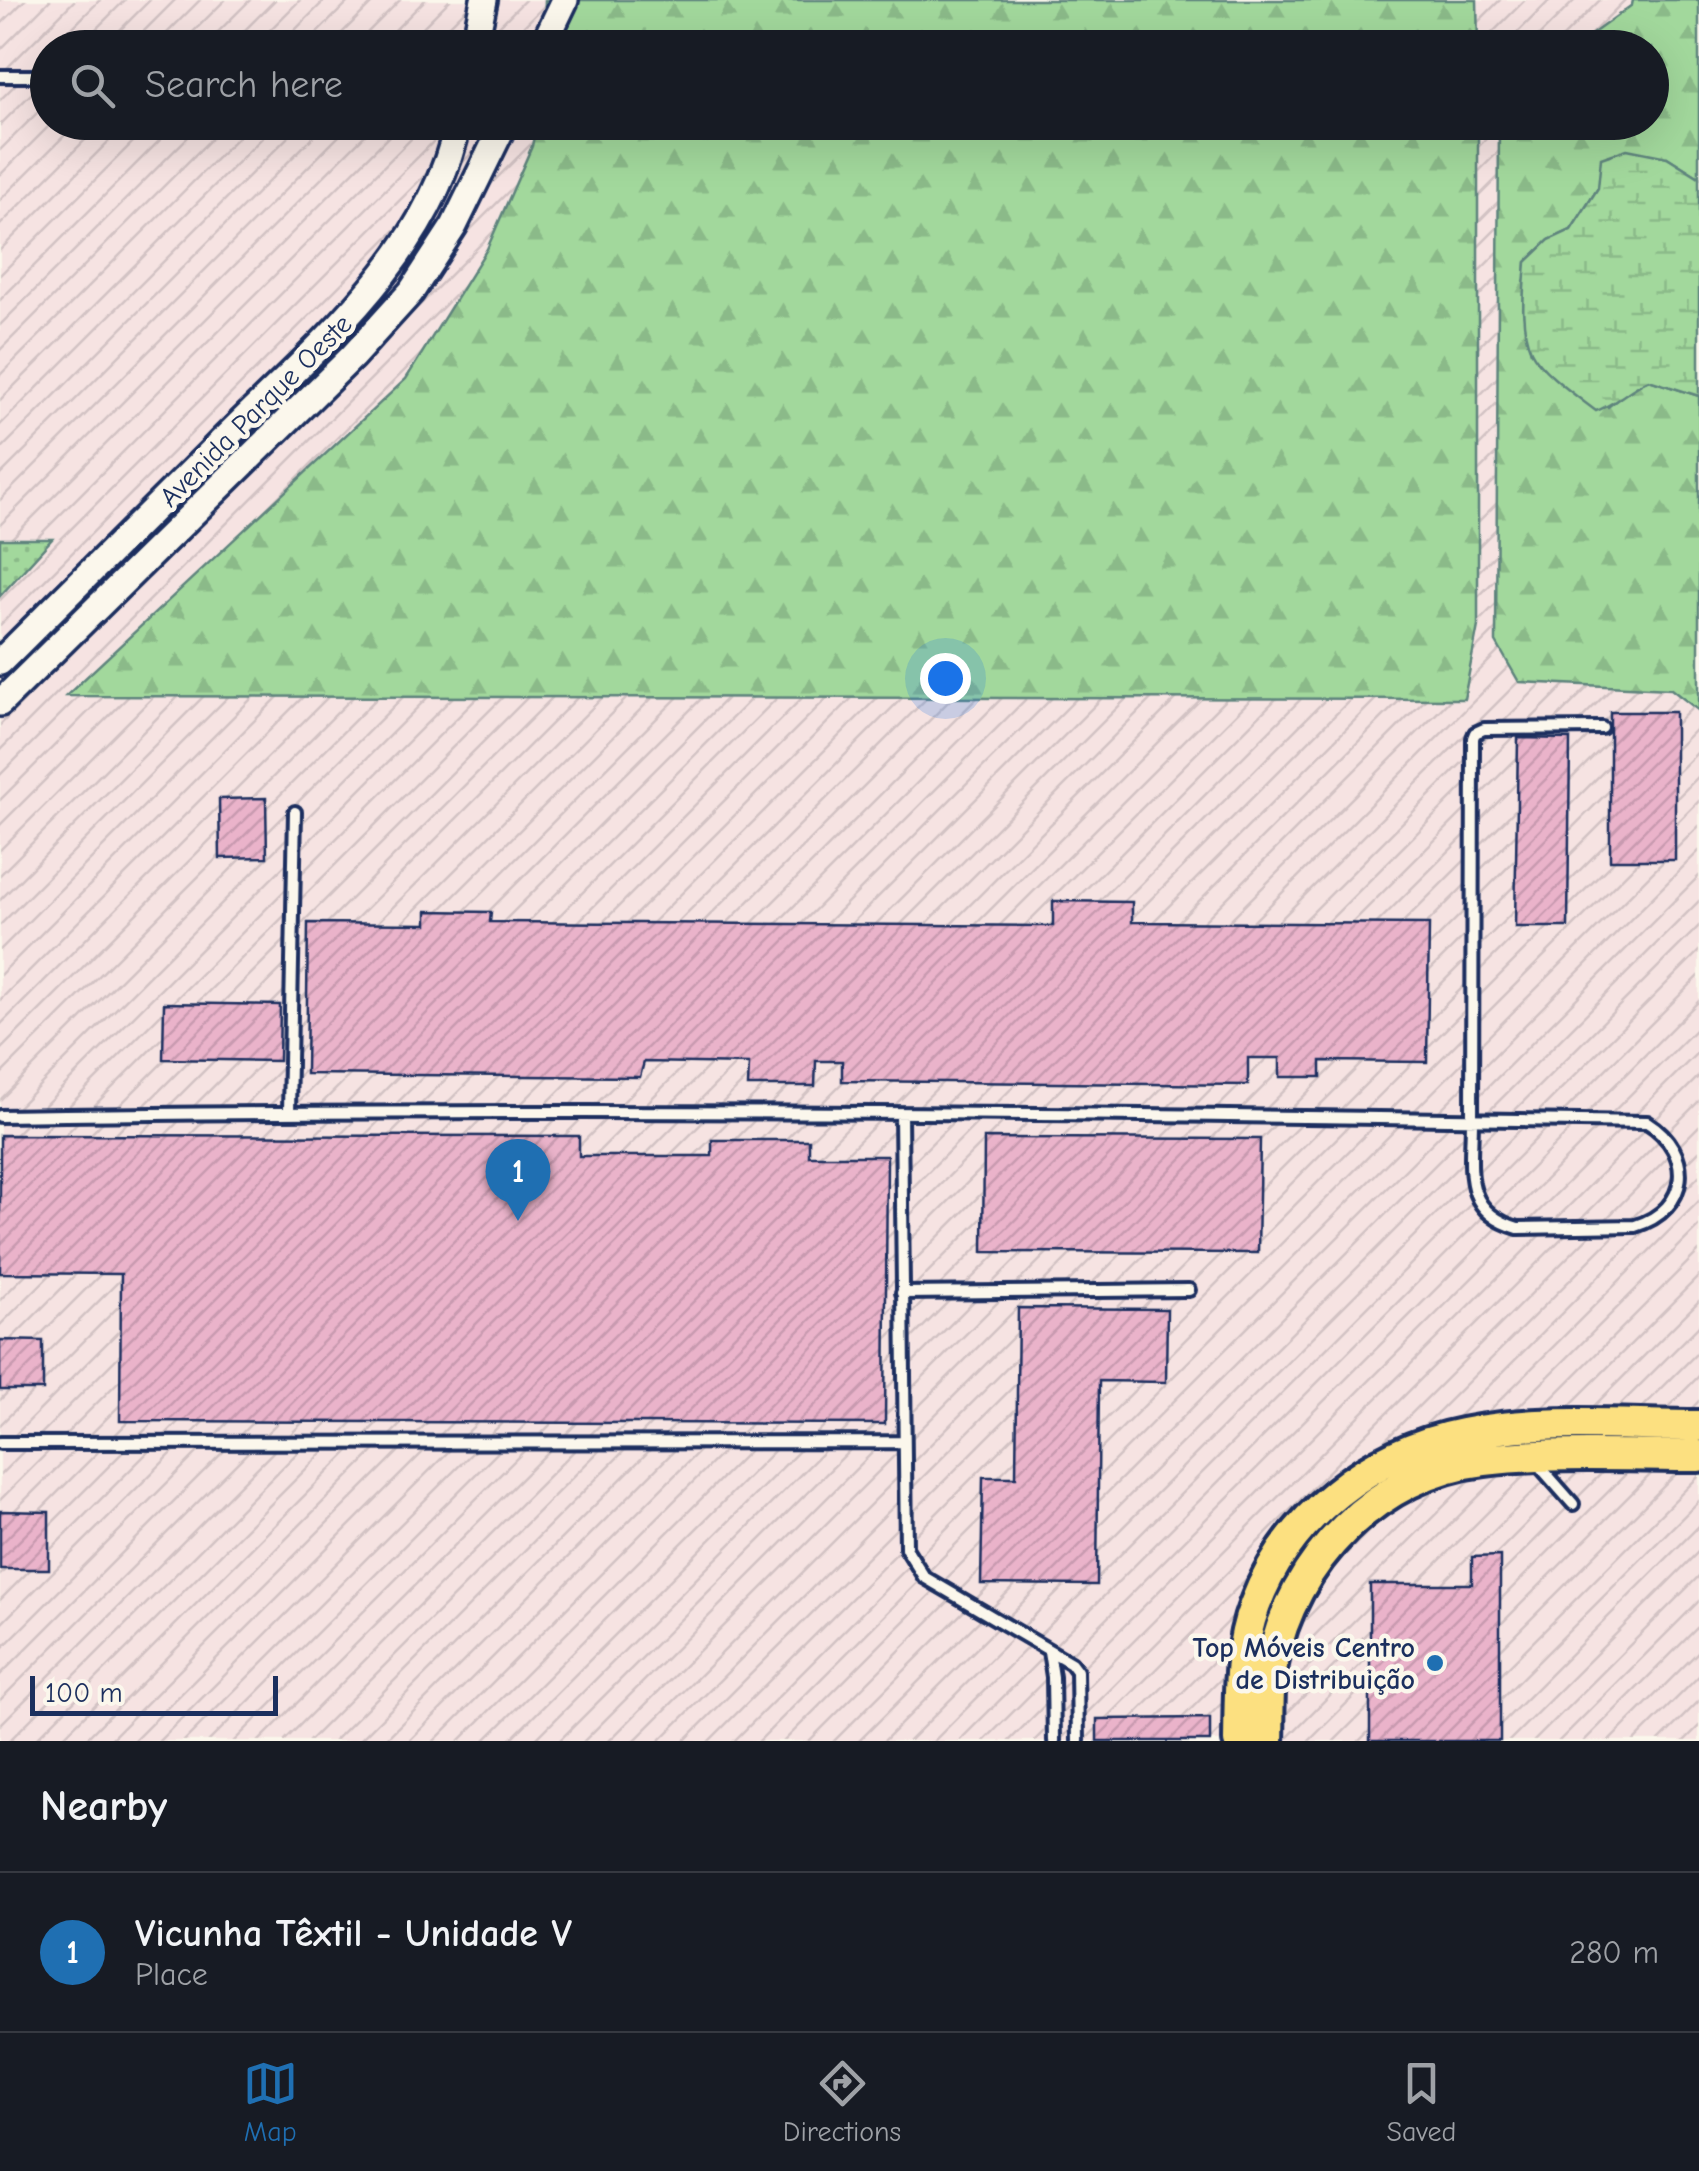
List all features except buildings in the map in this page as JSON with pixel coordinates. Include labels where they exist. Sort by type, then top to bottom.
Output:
[{"type":"main road","points":[[1239,1741],[1241,1669],[1254,1607],[1280,1557],[1304,1525],[1353,1480],[1386,1459],[1424,1443],[1466,1433],[1531,1427],[1699,1426]]},
{"type":"main road","points":[[1268,1741],[1271,1667],[1290,1609],[1318,1557],[1359,1515],[1422,1476],[1483,1460],[1699,1456]]},
{"type":"street","points":[[478,30],[484,0]]},
{"type":"street","points":[[551,30],[565,0]]},
{"type":"street","name":"Avenida Parque Oeste","points":[[0,662],[354,308],[405,243],[426,209],[453,140]]},
{"type":"street","name":"Avenida Parque Oeste","points":[[0,703],[283,426],[411,292],[454,226],[496,140]]},
{"type":"lane","points":[[0,76],[30,76]]},
{"type":"lane","points":[[0,1116],[289,1112],[901,1114],[1472,1120],[1647,1122],[1669,1140],[1680,1171],[1678,1190],[1668,1209],[1652,1221],[1636,1226],[1518,1228],[1485,1212],[1474,1192],[1472,1120],[1473,738],[1484,728],[1602,728]]},
{"type":"lane","points":[[289,1112],[294,812]]},
{"type":"lane","points":[[901,1114],[906,1548],[924,1577],[1072,1663],[1077,1671],[1078,1741]]},
{"type":"lane","points":[[902,1293],[1189,1290]]},
{"type":"lane","points":[[0,1443],[903,1442]]},
{"type":"lane","points":[[1532,1458],[1573,1504]]},
{"type":"lane","points":[[1049,1652],[1054,1741]]},
{"type":"shaded area","points":[[0,0],[1699,0],[1699,1741],[0,1741]]},
{"type":"green space","points":[[545,0],[1477,0],[1478,30],[544,30]]},
{"type":"green space","points":[[1633,0],[1699,0],[1699,177],[1667,157],[1598,188],[1571,230],[1549,240],[1526,262],[1523,311],[1531,352],[1608,407],[1649,380],[1699,396],[1699,711],[1671,689],[1519,682],[1496,642],[1499,140],[1669,140],[1669,30],[1597,30],[1632,5]]},
{"type":"green space","points":[[533,140],[1478,140],[1478,626],[1464,699],[66,696],[406,379],[487,249]]},
{"type":"green space","points":[[1627,149],[1667,157],[1699,177],[1699,396],[1649,380],[1596,411],[1551,375],[1531,351],[1524,319],[1526,262],[1549,240],[1571,230],[1598,188],[1601,158]]},
{"type":"green space","points":[[0,539],[52,539],[0,596]]},
{"type":"place","name":"Vicunha Têxtil - Unidade V","points":[[518,1221]]},
{"type":"place","name":"Top Móveis Centro de Distribuição","points":[[1435,1663]]}]
